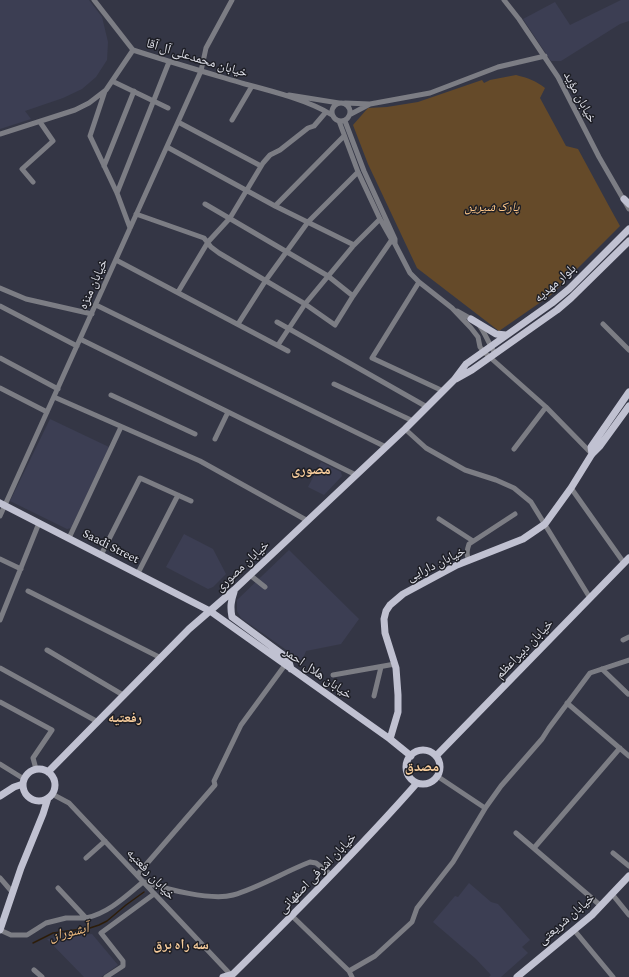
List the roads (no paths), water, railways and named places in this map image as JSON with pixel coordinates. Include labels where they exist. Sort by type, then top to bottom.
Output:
[{"type":"main road","name":"بلوار مهدیه","points":[[490,347],[552,304],[629,229]]},
{"type":"main road","name":"بلوار مهدیه","points":[[493,355],[557,310],[629,241]]},
{"type":"main road","points":[[552,304],[557,310]]},
{"type":"main road","points":[[471,318],[496,334],[506,335]]},
{"type":"main road","name":"خیابان مصوری","points":[[48,772],[189,629],[234,590],[405,429],[454,380],[466,364],[490,347]]},
{"type":"main road","name":"خیابان مصوری","points":[[454,380],[472,370],[493,355]]},
{"type":"main road","name":"خیابان دارایی","points":[[592,454],[591,447],[629,392]]},
{"type":"main road","name":"خیابان دارایی","points":[[390,739],[398,712],[398,680],[395,664],[385,633],[384,619],[390,605],[403,594],[429,580],[469,561],[523,539],[545,524],[571,488],[592,454],[600,446],[629,406]]},
{"type":"main road","name":"Saadi Street","points":[[3,504],[210,611]]},
{"type":"main road","name":"خیابان دبیراعظم","points":[[436,756],[627,560]]},
{"type":"main road","points":[[234,590],[230,609],[232,617],[286,657],[289,662],[288,667]]},
{"type":"main road","name":"خیابان هلال احمر","points":[[210,611],[390,739],[411,756]]},
{"type":"main road","points":[[423,751],[432,753],[436,756],[440,766],[438,776],[426,784],[415,782],[407,772],[408,761],[411,756],[414,753],[423,751]]},
{"type":"main road","points":[[0,796],[24,782],[30,772],[36,769],[48,772],[54,778],[55,786],[28,851],[0,930]]},
{"type":"main road","points":[[24,782],[26,794],[32,799],[38,800],[50,796]]},
{"type":"main road","name":"خیابان اشرفی اصفهانی","points":[[290,915],[415,782]]},
{"type":"main road","name":"خیابان اشرفی اصفهانی","points":[[226,975],[290,915],[386,818],[415,782]]},
{"type":"main road","name":"خیابان شریعتی","points":[[517,977],[592,915],[629,876]]},
{"type":"street","points":[[94,0],[133,50]]},
{"type":"street","name":"خیابان منزه","points":[[0,516],[3,504],[48,412],[201,71],[206,48],[232,0]]},
{"type":"street","name":"خیابان مؤید","points":[[504,0],[545,56],[558,77],[599,158],[629,209]]},
{"type":"street","name":"خیابان محمدعلی آل آقا","points":[[0,134],[75,110],[89,103],[106,90],[133,50],[169,62],[275,92],[342,103],[370,104]]},
{"type":"street","points":[[345,121],[350,114],[370,104],[430,93],[498,67],[545,56]]},
{"type":"street","points":[[117,193],[169,62]]},
{"type":"street","points":[[112,81],[168,108]]},
{"type":"street","points":[[232,120],[252,86]]},
{"type":"street","points":[[106,90],[90,136],[117,193],[130,228]]},
{"type":"street","points":[[104,166],[134,91]]},
{"type":"street","name":"خیابان محمدعلی آل آقا","points":[[275,92],[326,112],[332,116]]},
{"type":"street","points":[[345,121],[339,121],[332,116],[332,109],[336,104],[342,103],[350,108],[350,114]]},
{"type":"street","points":[[178,292],[208,242],[230,218],[245,190],[270,155],[280,150],[308,128],[314,126],[326,112]]},
{"type":"street","points":[[339,121],[358,172],[380,219],[394,241]]},
{"type":"street","points":[[345,121],[364,171],[407,268],[419,282],[452,308],[475,332],[480,341],[480,347],[484,352],[493,355]]},
{"type":"street","points":[[33,182],[22,169],[53,141],[40,122]]},
{"type":"street","points":[[178,122],[261,166]]},
{"type":"street","points":[[275,206],[344,136]]},
{"type":"street","points":[[167,147],[275,206],[354,245]]},
{"type":"street","points":[[238,324],[266,280],[308,222],[358,172]]},
{"type":"street","points":[[205,204],[328,276],[353,296]]},
{"type":"street","points":[[136,214],[204,238],[211,247],[219,253],[305,304],[335,325],[353,296],[394,241]]},
{"type":"street","points":[[278,345],[305,304],[354,245],[380,219]]},
{"type":"street","points":[[116,260],[288,350]]},
{"type":"street","points":[[419,282],[372,358],[443,391]]},
{"type":"street","points":[[0,288],[26,300],[92,314]]},
{"type":"street","points":[[96,305],[386,447]]},
{"type":"street","points":[[0,306],[77,346]]},
{"type":"street","points":[[452,308],[471,318],[482,330],[493,355],[592,454]]},
{"type":"street","points":[[277,322],[427,407]]},
{"type":"street","points":[[603,324],[629,350]]},
{"type":"street","points":[[80,339],[356,475]]},
{"type":"street","points":[[0,358],[58,389]]},
{"type":"street","points":[[334,384],[413,421]]},
{"type":"street","points":[[0,388],[48,412]]},
{"type":"street","points":[[111,395],[195,434]]},
{"type":"street","points":[[54,397],[200,461],[308,521]]},
{"type":"street","points":[[514,449],[546,408]]},
{"type":"street","points":[[215,439],[228,412]]},
{"type":"street","points":[[68,538],[121,427]]},
{"type":"street","points":[[405,429],[426,448],[465,470],[496,480],[514,488],[531,502],[590,598]]},
{"type":"street","points":[[101,555],[140,478],[191,500]]},
{"type":"street","points":[[571,488],[627,560]]},
{"type":"street","points":[[138,574],[178,495]]},
{"type":"street","points":[[469,561],[467,550],[469,544],[515,514]]},
{"type":"street","points":[[439,519],[473,542]]},
{"type":"street","points":[[0,620],[39,523]]},
{"type":"street","points":[[0,559],[21,569]]},
{"type":"street","points":[[250,575],[265,587]]},
{"type":"street","points":[[28,591],[161,658]]},
{"type":"street","points":[[623,640],[629,637]]},
{"type":"street","points":[[47,650],[123,695]]},
{"type":"street","points":[[348,971],[375,956],[412,922],[417,908],[453,862],[485,808],[501,786],[542,739],[590,673],[629,660]]},
{"type":"street","points":[[333,675],[395,664]]},
{"type":"street","points":[[137,875],[215,785],[214,781],[241,725],[288,667]]},
{"type":"street","points":[[374,696],[381,667]]},
{"type":"street","points":[[0,668],[98,722]]},
{"type":"street","points":[[602,669],[628,694]]},
{"type":"street","points":[[0,702],[52,730],[33,758],[36,769]]},
{"type":"street","points":[[567,703],[629,756]]},
{"type":"street","points":[[534,848],[620,748]]},
{"type":"street","points":[[0,764],[24,782]]},
{"type":"street","points":[[438,776],[485,808]]},
{"type":"street","name":"خیابان رفعتیه","points":[[50,796],[69,803],[137,875],[226,975]]},
{"type":"street","points":[[516,833],[601,906]]},
{"type":"street","points":[[86,858],[105,841]]},
{"type":"street","points":[[613,853],[629,866]]},
{"type":"street","points":[[0,930],[11,936],[27,935],[46,923],[66,918],[86,918],[98,915],[115,905],[143,882],[189,893],[226,896],[258,886],[310,862],[316,863],[329,873]]},
{"type":"street","points":[[0,878],[13,893]]},
{"type":"street","points":[[58,888],[86,918]]},
{"type":"street","points":[[106,977],[123,966],[123,961],[102,933],[154,894]]},
{"type":"street","points":[[612,894],[629,915]]},
{"type":"street","points":[[290,915],[348,971],[352,977]]},
{"type":"street","points":[[574,930],[613,977]]},
{"type":"street","points":[[34,970],[42,977]]},
{"type":"waterway","name":"آبشوران","points":[[33,943],[53,933],[90,928],[99,925],[107,921],[144,892]]},
{"type":"district","name":"مصوری","points":[[311,470]]},
{"type":"district","name":"رفعتیه","points":[[125,718]]},
{"type":"district","name":"مصدق","points":[[422,767]]},
{"type":"district","name":"سه راه برق","points":[[181,945]]},
{"type":"park label","name":"پارک شیرین","points":[[492,207]]}]
